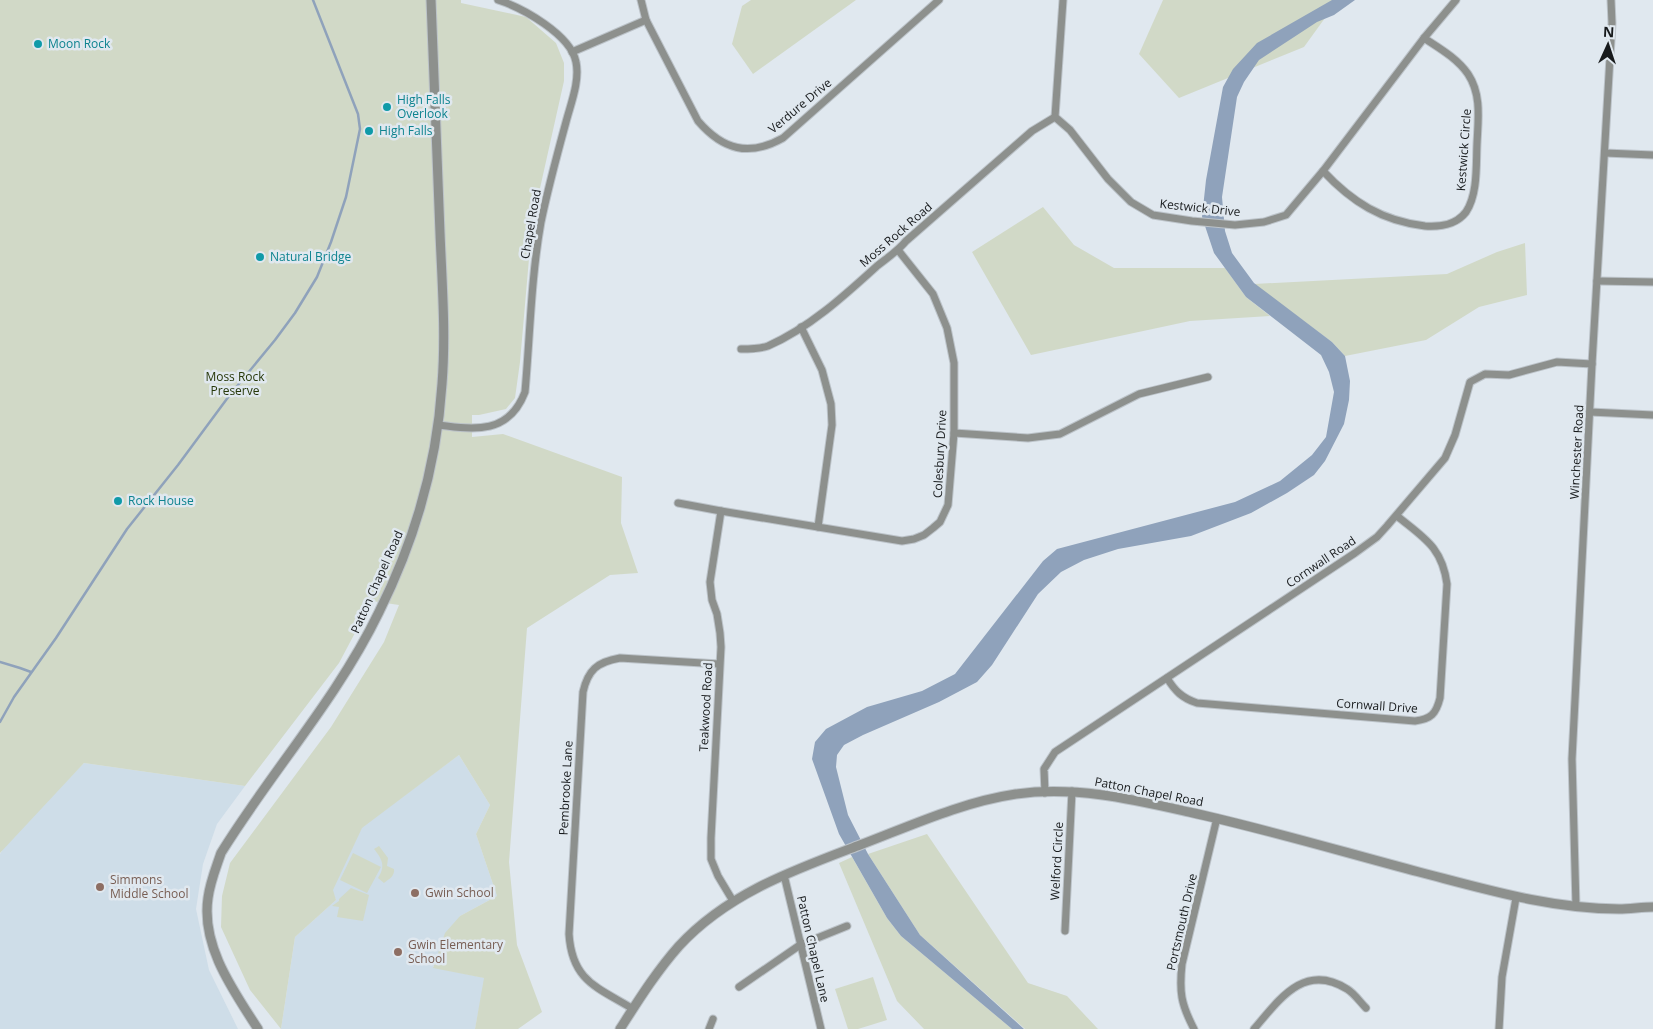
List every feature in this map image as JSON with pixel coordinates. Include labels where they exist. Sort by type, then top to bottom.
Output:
[{"type":"street","name":"Patton Chapel Road","points":[[258,1029],[226,978],[216,954],[208,918],[208,899],[211,881],[221,853],[230,837],[352,662],[379,612],[410,541],[430,465],[438,425],[442,384],[443,312],[431,0]]},
{"type":"street","points":[[498,0],[532,14],[563,40],[572,52],[646,20]]},
{"type":"street","name":"Verdure Drive","points":[[641,0],[646,20],[698,122],[709,134],[730,147],[751,150],[770,145],[783,138],[940,0]]},
{"type":"street","points":[[1055,117],[1063,0]]},
{"type":"street","name":"Kestwick Drive","points":[[1055,117],[1070,130],[1108,180],[1131,202],[1153,215],[1235,225],[1264,222],[1286,215],[1323,171],[1424,38],[1456,0]]},
{"type":"street","name":"Winchester Road","points":[[1576,906],[1572,759],[1612,23],[1611,0]]},
{"type":"street","name":"Kestwick Circle","points":[[1323,171],[1332,181],[1362,204],[1382,216],[1397,221],[1438,227],[1454,222],[1466,211],[1470,203],[1476,174],[1479,106],[1468,74],[1458,62],[1424,38]]},
{"type":"street","name":"Chapel Road","points":[[438,425],[466,428],[502,423],[520,406],[524,392],[541,223],[576,85],[576,61],[572,52]]},
{"type":"street","name":"Moss Rock Road","points":[[741,349],[755,349],[767,346],[801,327],[846,294],[1032,131],[1055,117]]},
{"type":"street","points":[[1605,153],[1653,155]]},
{"type":"street","name":"Colesbury Drive","points":[[678,503],[721,512],[902,541],[924,535],[940,522],[948,505],[954,433],[954,363],[947,328],[933,294],[898,250]]},
{"type":"street","points":[[1597,281],[1653,282]]},
{"type":"street","points":[[801,327],[822,370],[831,404],[832,425],[818,528]]},
{"type":"street","name":"Cornwall Road","points":[[1045,792],[1044,769],[1055,752],[1367,545],[1397,516],[1445,458],[1455,435],[1470,382],[1485,374],[1509,375],[1557,362],[1592,364]]},
{"type":"street","points":[[954,433],[1028,438],[1060,434],[1139,394],[1208,378]]},
{"type":"street","points":[[1590,412],[1653,415]]},
{"type":"street","name":"Teakwood Road","points":[[721,512],[710,582],[712,600],[717,614],[720,633],[711,859],[718,876],[733,901]]},
{"type":"street","name":"Cornwall Drive","points":[[1167,678],[1178,694],[1197,703],[1415,721],[1426,720],[1433,716],[1438,709],[1440,698],[1447,584],[1445,567],[1433,546],[1397,516]]},
{"type":"street","name":"Pembrooke Lane","points":[[633,1008],[582,976],[570,952],[569,934],[583,692],[586,681],[596,666],[610,660],[632,658],[720,664]]},
{"type":"street","name":"Patton Chapel Road","points":[[620,1029],[661,968],[679,946],[706,921],[733,901],[784,875],[877,838],[981,800],[1017,794],[1072,791],[1118,796],[1217,818],[1516,898],[1576,906],[1620,909],[1653,906]]},
{"type":"street","name":"Welford Circle","points":[[1065,931],[1072,791]]},
{"type":"street","name":"Portsmouth Drive","points":[[1194,1029],[1185,1012],[1180,989],[1182,964],[1217,818]]},
{"type":"street","name":"Patton Chapel Lane","points":[[784,875],[820,1029]]},
{"type":"street","points":[[1499,1029],[1502,977],[1516,898]]},
{"type":"street","points":[[739,987],[800,945],[847,926]]},
{"type":"street","points":[[1254,1029],[1296,985],[1312,979],[1326,980],[1347,989],[1366,1008]]},
{"type":"street","points":[[708,1029],[712,1019]]},
{"type":"shaded area","name":"Gwin School","points":[[459,755],[490,805],[476,834],[497,896],[460,916],[433,967],[485,978],[475,1029],[281,1029],[295,937],[336,900],[332,890],[362,827]]},
{"type":"shaded area","name":"Simmons Middle School","points":[[84,763],[245,786],[217,824],[203,864],[196,909],[209,970],[238,1029],[0,1029],[0,854],[6,844]]},
{"type":"green space","name":"Moss Rock Preserve","points":[[0,0],[461,0],[461,3],[526,17],[556,43],[564,63],[564,81],[532,224],[515,398],[506,409],[472,415],[472,437],[503,434],[622,477],[621,523],[638,573],[610,575],[527,628],[509,862],[517,945],[542,1012],[518,1029],[475,1029],[484,978],[433,968],[445,933],[460,916],[497,896],[476,834],[490,805],[459,755],[362,828],[333,890],[336,900],[295,937],[281,1029],[250,990],[221,927],[222,896],[230,863],[331,727],[384,642],[399,605],[372,601],[339,663],[245,786],[84,763],[0,853]]},
{"type":"green space","points":[[751,0],[856,0],[753,74],[732,44],[742,6]]},
{"type":"green space","points":[[1163,0],[1338,0],[1304,47],[1179,98],[1139,54]]},
{"type":"green space","points":[[1043,207],[1074,245],[1114,268],[1225,268],[1246,297],[1270,316],[1190,321],[1031,355],[972,252]]},
{"type":"green space","points":[[1525,243],[1527,295],[1479,307],[1426,340],[1345,356],[1332,342],[1254,284],[1447,274],[1497,252]]},
{"type":"green space","points":[[927,834],[1028,983],[1067,996],[1098,1029],[1025,1029],[920,935],[868,854]]},
{"type":"green space","points":[[379,846],[388,858],[387,866],[394,869],[393,875],[384,883],[378,878],[382,870],[382,863],[374,849]]},
{"type":"green space","points":[[353,853],[381,867],[367,893],[340,880]]},
{"type":"green space","points":[[852,857],[887,918],[901,936],[1012,1029],[924,1029],[897,1001],[839,863]]},
{"type":"green space","points":[[351,888],[369,895],[363,921],[337,917],[339,907],[332,906]]},
{"type":"green space","points":[[873,977],[887,1020],[858,1029],[848,1029],[835,989]]},
{"type":"water","points":[[1332,0],[1355,0],[1334,15],[1317,22],[1259,60],[1244,82],[1237,97],[1222,197],[1225,231],[1232,253],[1254,283],[1332,342],[1345,356],[1350,381],[1349,400],[1344,424],[1325,461],[1314,475],[1251,513],[1191,536],[1118,549],[1084,560],[1061,572],[1038,594],[992,665],[977,682],[939,702],[863,735],[844,745],[837,755],[836,767],[848,815],[868,854],[920,935],[1024,1029],[1012,1029],[901,936],[887,918],[839,834],[812,759],[815,742],[826,729],[867,707],[922,691],[955,674],[1043,561],[1057,549],[1235,502],[1280,481],[1312,455],[1326,437],[1334,392],[1329,372],[1321,355],[1246,297],[1214,253],[1202,217],[1206,180],[1223,87],[1233,69],[1257,43]]},
{"type":"waterway","points":[[0,722],[14,697],[56,638],[127,529],[178,465],[229,396],[275,340],[295,313],[317,277],[346,197],[360,129],[358,114],[313,0]]},
{"type":"waterway","points":[[0,662],[31,672]]},
{"type":"place","name":"Moon Rock","points":[[38,44]]},
{"type":"place","name":"High Falls Overlook","points":[[387,107]]},
{"type":"place","name":"High Falls","points":[[369,131]]},
{"type":"place","name":"Natural Bridge","points":[[260,257]]},
{"type":"place","name":"Rock House","points":[[118,501]]},
{"type":"place","name":"Simmons Middle School","points":[[100,887]]},
{"type":"place","name":"Gwin School","points":[[415,893]]},
{"type":"place","name":"Gwin Elementary School","points":[[398,952]]}]
